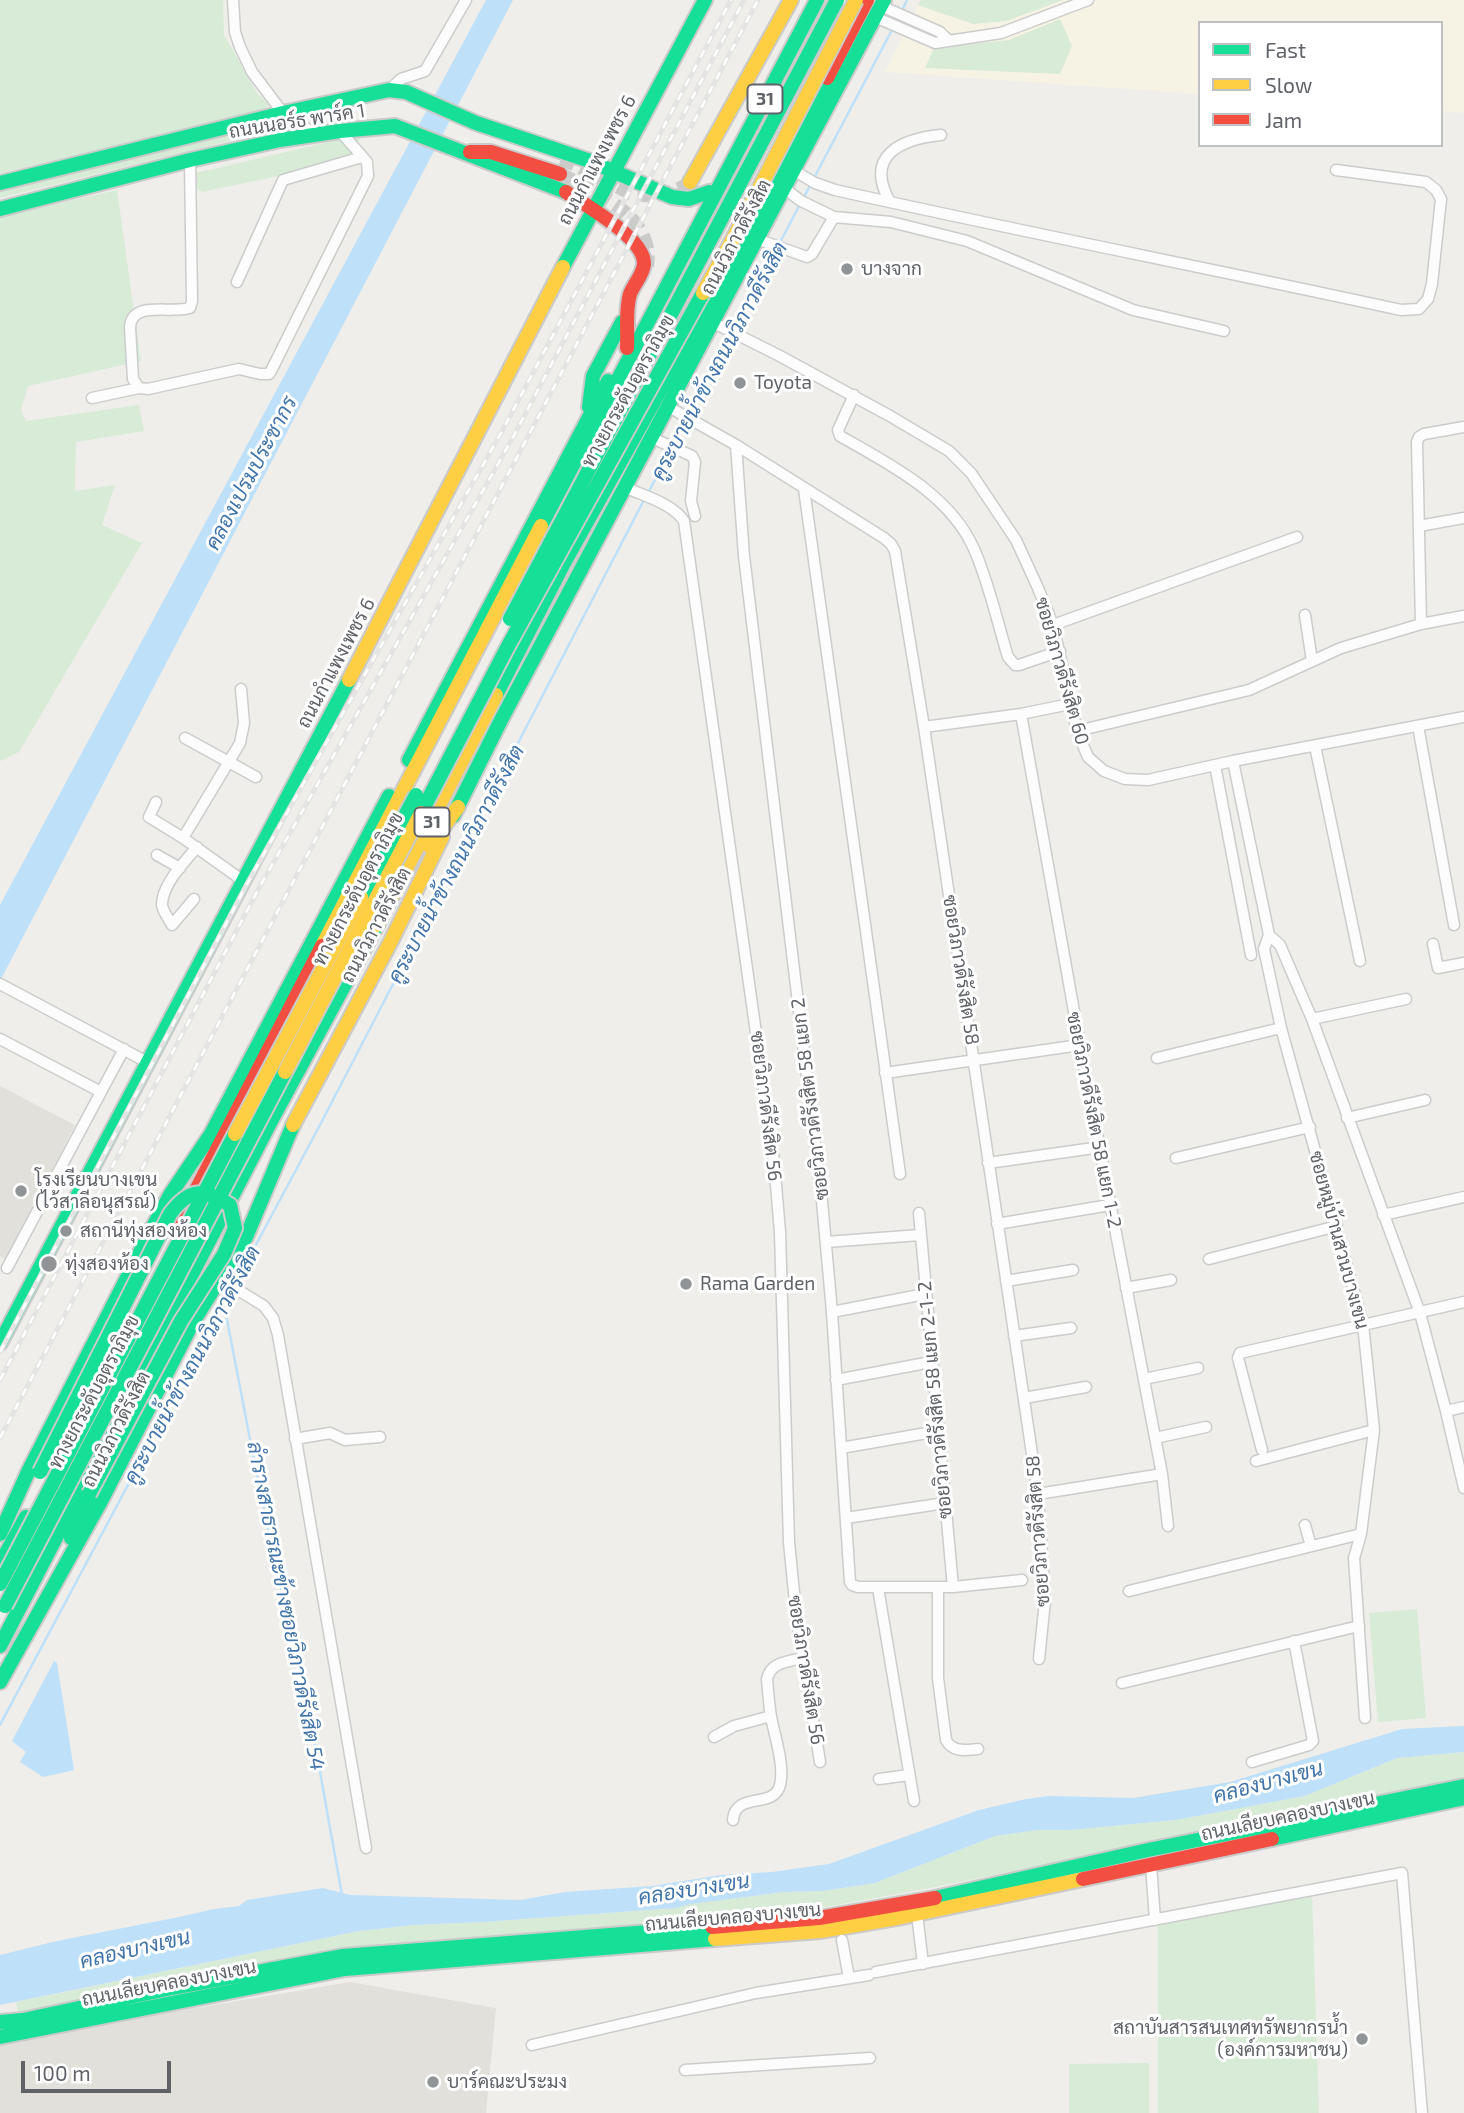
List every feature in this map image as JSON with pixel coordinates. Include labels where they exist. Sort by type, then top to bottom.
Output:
[{"type":"main road","name":"ถนนกำแพงเพชร 6","points":[[0,1343],[413,558],[592,210],[705,0]]},
{"type":"main road","points":[[690,182],[791,0]]},
{"type":"main road","name":"31","points":[[0,1537],[35,1458],[148,1235],[170,1195],[211,1134],[808,0]]},
{"type":"main road","name":"ถนนวิภาวดีรังสิต","points":[[0,1563],[54,1467],[360,871],[817,0]]},
{"type":"main road","name":"ทางยกระดับอุตราภิมุข","points":[[0,1584],[249,1107],[837,0]]},
{"type":"main road","name":"ทางยกระดับอุตราภิมุข","points":[[0,1616],[507,648],[733,239],[856,0]]},
{"type":"main road","name":"ถนนวิภาวดีรังสิต","points":[[0,1682],[101,1501],[193,1322],[229,1284],[289,1131],[391,941],[501,720],[631,490],[657,440],[667,406],[719,325],[885,11]]},
{"type":"main road","name":"ถนนวิภาวดีรังสิต","points":[[0,1646],[271,1121],[396,891],[564,563],[743,242],[885,11]]},
{"type":"main road","name":"ถนนนอร์ธ พาร์ค 1","points":[[0,183],[283,113],[389,90],[405,92],[476,123],[613,171],[680,199],[689,199],[709,192]]},
{"type":"main road","points":[[476,123],[562,158]]},
{"type":"main road","name":"ถนนนอร์ธ พาร์ค 1","points":[[0,209],[190,160],[280,140],[395,125],[562,189],[626,234],[635,243],[644,260],[643,271],[628,302],[627,348]]},
{"type":"main road","points":[[462,152],[491,152],[560,174]]},
{"type":"main road","points":[[588,416],[593,376],[622,322]]},
{"type":"main road","points":[[360,871],[395,785]]},
{"type":"main road","points":[[396,891],[458,807]]},
{"type":"main road","points":[[0,1537],[40,1472],[174,1206],[185,1196],[197,1191],[214,1195],[230,1205],[235,1228],[228,1246],[181,1321],[89,1494],[50,1591]]},
{"type":"main road","name":"ถนนเลียบคลองบางเขน","points":[[0,2037],[345,1969],[821,1931],[917,1914],[1149,1857],[1464,1786]]},
{"type":"main road","name":"ถนนเลียบคลองบางเขน","points":[[0,2022],[23,2020],[343,1956],[819,1919],[1464,1798]]},
{"type":"street","points":[[233,0],[235,32],[252,72],[283,113],[315,134]]},
{"type":"street","points":[[389,90],[401,79],[425,71],[466,0]]},
{"type":"street","points":[[885,11],[900,27],[934,43],[1000,33],[1088,0]]},
{"type":"street","points":[[885,11],[940,32],[948,40]]},
{"type":"street","points":[[280,140],[283,113]]},
{"type":"street","points":[[190,160],[190,308],[142,311],[130,320],[133,379],[139,387],[148,389],[239,369],[269,374],[368,176],[367,162],[340,131]]},
{"type":"street","points":[[890,202],[883,191],[881,165],[888,154],[914,139],[941,135]]},
{"type":"street","points":[[237,282],[283,180],[362,157]]},
{"type":"street","points":[[799,174],[835,190],[890,202],[1401,310],[1419,309],[1428,299],[1432,284],[1441,199],[1436,190],[1426,182],[1336,170]]},
{"type":"street","points":[[789,192],[834,217],[891,222],[967,241],[1133,310],[1224,331]]},
{"type":"street","points":[[763,241],[803,257],[811,254],[834,217]]},
{"type":"street","name":"ซอยวิภาวดีรังสิต 60","points":[[719,325],[854,395],[949,451],[971,473],[1016,540],[1053,625],[1077,731],[1088,757],[1104,771],[1125,779],[1148,780],[1464,717]]},
{"type":"street","points":[[92,398],[139,387]]},
{"type":"street","points":[[854,395],[840,423],[840,436],[906,475],[940,503],[955,520],[973,547],[1007,657],[1012,663],[1019,665],[1060,651]]},
{"type":"street","name":"ซอยวิภาวดีรังสิต 58","points":[[667,406],[736,445],[891,544],[897,562],[1038,1494],[1045,1601],[1039,1660]]},
{"type":"street","points":[[1421,624],[1417,442],[1419,437],[1464,427]]},
{"type":"street","points":[[657,440],[692,456],[695,462],[691,501],[695,516]]},
{"type":"street","name":"ซอยวิภาวดีรังสิต 58 แยก 2","points":[[736,445],[744,555],[810,1088],[826,1242],[850,1582],[852,1586],[878,1588],[938,1588],[1022,1580]]},
{"type":"street","points":[[804,489],[900,1174]]},
{"type":"street","name":"ซอยวิภาวดีรังสิต 56","points":[[631,490],[669,507],[684,521],[771,1131],[780,1232],[789,1542],[802,1658],[820,1762]]},
{"type":"street","points":[[1419,526],[1464,518]]},
{"type":"street","points":[[1053,625],[1297,537]]},
{"type":"street","points":[[1305,615],[1312,661]]},
{"type":"street","points":[[1077,731],[1249,690],[1342,648],[1421,624],[1464,616]]},
{"type":"street","points":[[183,838],[240,743],[244,723],[241,689]]},
{"type":"street","points":[[924,727],[1021,714],[1070,704]]},
{"type":"street","name":"ซอยวิภาวดีรังสิต 58 แยก 1-2","points":[[1021,714],[1080,1045],[1162,1474],[1168,1526]]},
{"type":"street","points":[[1418,726],[1454,925]]},
{"type":"street","points":[[185,738],[256,777]]},
{"type":"street","points":[[1315,746],[1360,961]]},
{"type":"street","name":"ซอยหมู่บ้านสวนบางเขน","points":[[1233,761],[1269,935],[1264,949],[1281,1028],[1363,1324],[1374,1430],[1361,1534],[1354,1558],[1365,1718]]},
{"type":"street","points":[[1215,765],[1251,955]]},
{"type":"street","points":[[156,802],[149,817],[242,880]]},
{"type":"street","points":[[194,899],[172,925],[162,908],[164,894],[197,847]]},
{"type":"street","points":[[157,855],[180,868]]},
{"type":"street","name":"ซอยหมู่บ้านสวนบางเขน","points":[[1269,935],[1280,945],[1312,1019],[1420,1313],[1464,1488]]},
{"type":"street","points":[[1433,944],[1438,968],[1463,965]]},
{"type":"street","points":[[3,985],[147,1062]]},
{"type":"street","points":[[1312,1019],[1406,999]]},
{"type":"street","points":[[1157,1058],[1281,1028]]},
{"type":"street","points":[[0,1039],[100,1092]]},
{"type":"street","points":[[886,1073],[1080,1045]]},
{"type":"street","points":[[7,1268],[124,1049]]},
{"type":"street","points":[[1347,1118],[1425,1100]]},
{"type":"street","points":[[1175,1158],[1310,1127]]},
{"type":"street","points":[[989,1163],[1101,1147]]},
{"type":"street","points":[[1383,1214],[1464,1197]]},
{"type":"street","points":[[997,1224],[1110,1205]]},
{"type":"street","name":"ซอยวิภาวดีรังสิต 58 แยก 2-1-2","points":[[919,1213],[953,1587]]},
{"type":"street","points":[[1209,1259],[1337,1226]]},
{"type":"street","points":[[826,1242],[920,1235]]},
{"type":"street","points":[[1006,1281],[1073,1270]]},
{"type":"street","points":[[1126,1288],[1171,1280]]},
{"type":"street","points":[[229,1284],[264,1306],[273,1318],[366,1848]]},
{"type":"street","points":[[832,1312],[925,1294]]},
{"type":"street","points":[[1262,1450],[1238,1358],[1240,1353],[1464,1302]]},
{"type":"street","points":[[1014,1336],[1071,1328]]},
{"type":"street","points":[[836,1380],[931,1362]]},
{"type":"street","points":[[1144,1379],[1198,1368]]},
{"type":"street","points":[[1024,1398],[1086,1387]]},
{"type":"street","points":[[1446,1411],[1464,1407]]},
{"type":"street","points":[[1155,1438],[1206,1427]]},
{"type":"street","points":[[1256,1461],[1374,1430]]},
{"type":"street","points":[[841,1448],[938,1431]]},
{"type":"street","points":[[295,1439],[330,1433],[345,1440],[380,1437]]},
{"type":"street","points":[[1038,1494],[1162,1474]]},
{"type":"street","points":[[846,1518],[945,1503]]},
{"type":"street","points":[[1305,1525],[1311,1546]]},
{"type":"street","points":[[1129,1591],[1361,1534]]},
{"type":"street","points":[[878,1588],[914,1801]]},
{"type":"street","points":[[938,1588],[938,1678],[946,1740],[949,1746],[956,1750],[978,1749]]},
{"type":"street","points":[[1122,1683],[1359,1626]]},
{"type":"street","points":[[1252,1762],[1309,1745],[1312,1741],[1294,1641]]},
{"type":"street","points":[[733,1820],[735,1810],[740,1805],[771,1797],[780,1786],[780,1763],[766,1679],[769,1671],[781,1663],[802,1658]]},
{"type":"street","points":[[714,1737],[734,1726],[771,1716]]},
{"type":"street","points":[[879,1779],[909,1775]]},
{"type":"street","points":[[1149,1857],[1155,1920]]},
{"type":"street","points":[[532,2045],[756,1993],[849,1978],[1402,1873],[1422,2113]]},
{"type":"street","points":[[917,1914],[923,1964]]},
{"type":"street","points":[[842,1940],[849,1978]]},
{"type":"street","points":[[685,2070],[870,2058]]},
{"type":"shaded area","points":[[1064,0],[1464,0],[1464,113],[1443,111],[1443,21],[1198,21],[1198,94],[885,72],[918,5],[973,24],[1006,21]]},
{"type":"shaded area","name":"โรงเรียนบางเขน (ไว้สาลีอนุสรณ์)","points":[[0,1086],[75,1125],[7,1260],[0,1256]]},
{"type":"shaded area","points":[[350,1982],[496,2008],[486,2113],[0,2113],[0,2041]]},
{"type":"green space","points":[[0,0],[223,0],[224,35],[257,93],[269,105],[258,113],[0,173]]},
{"type":"green space","points":[[921,0],[1063,0],[1006,21],[973,24],[918,5]]},
{"type":"green space","points":[[1060,19],[1072,46],[1060,74],[925,68],[934,48],[1009,40]]},
{"type":"green space","points":[[278,123],[278,129],[0,198],[0,191]]},
{"type":"green space","points":[[363,134],[350,156],[278,176],[202,192],[183,176]]},
{"type":"green space","points":[[117,190],[141,361],[28,386],[21,410],[26,421],[139,405],[144,431],[76,442],[75,491],[115,485],[102,525],[142,543],[19,752],[0,761],[0,217]]},
{"type":"green space","points":[[1417,1609],[1426,1718],[1378,1722],[1369,1613]]},
{"type":"green space","points":[[1464,1752],[1464,1780],[825,1907],[418,1944],[19,2016],[16,2002],[359,1931],[676,1908],[784,1892],[823,1891],[875,1883],[995,1836],[1038,1830],[1070,1830],[1176,1820],[1305,1796],[1397,1758]]},
{"type":"green space","points":[[1312,1892],[1319,2113],[1158,2113],[1158,1919]]},
{"type":"green space","points":[[1149,2063],[1149,2113],[1069,2113],[1069,2064]]},
{"type":"water","name":"คลองเปรมประชากร","points":[[486,0],[513,0],[0,981],[0,905]]},
{"type":"water","points":[[54,1661],[57,1663],[74,1770],[43,1777],[20,1762],[26,1752],[12,1741]]},
{"type":"water","name":"คลองบางเขน","points":[[1464,1726],[1464,1752],[1397,1758],[1305,1796],[1176,1820],[1070,1830],[1038,1830],[995,1836],[875,1883],[823,1891],[784,1892],[676,1908],[359,1931],[0,2005],[0,1955],[57,1941],[239,1906],[247,1900],[323,1888],[350,1895],[520,1900],[565,1892],[652,1886],[721,1875],[772,1872],[829,1864],[979,1810],[1026,1799],[1049,1796],[1133,1798],[1230,1782],[1402,1729]]},
{"type":"waterway","name":"คูระบายน้ำข้างถนนวิภาวดีรังสิต","points":[[901,13],[907,0]]},
{"type":"waterway","name":"คูระบายน้ำข้างถนนวิภาวดีรังสิต","points":[[803,199],[893,28]]},
{"type":"waterway","name":"คูระบายน้ำข้างถนนวิภาวดีรังสิต","points":[[735,329],[800,204]]},
{"type":"waterway","name":"คูระบายน้ำข้างถนนวิภาวดีรังสิต","points":[[689,415],[732,334]]},
{"type":"waterway","name":"คูระบายน้ำข้างถนนวิภาวดีรังสิต","points":[[674,443],[686,421]]},
{"type":"waterway","name":"คูระบายน้ำข้างถนนวิภาวดีรังสิต","points":[[648,493],[671,449]]},
{"type":"waterway","name":"คูระบายน้ำข้างถนนวิภาวดีรังสิต","points":[[235,1284],[645,498]]},
{"type":"waterway","name":"คูระบายน้ำข้างถนนวิภาวดีรังสิต","points":[[0,1725],[232,1290]]},
{"type":"waterway","name":"ลำรางสาธารณะข้างซอยวิภาวดีรังสิต 54","points":[[224,1304],[254,1460],[310,1716],[342,1895]]},
{"type":"tunnel","points":[[562,158],[638,195],[669,193],[690,182]]},
{"type":"tunnel","points":[[560,174],[605,198],[632,220],[642,233],[647,248],[647,266]]},
{"type":"railway","points":[[0,1352],[248,882],[501,433],[731,0]]},
{"type":"railway","points":[[0,1380],[259,888],[512,439],[744,0]]},
{"type":"railway","points":[[0,1438],[758,0]]},
{"type":"traffic: fast","points":[[563,267],[705,0]]},
{"type":"traffic: fast","points":[[541,526],[817,0]]},
{"type":"traffic: fast","points":[[510,619],[837,0]]},
{"type":"traffic: fast","points":[[453,816],[501,720],[884,0]]},
{"type":"traffic: fast","points":[[496,695],[564,563],[743,242],[827,78]]},
{"type":"traffic: fast","points":[[0,183],[283,113],[389,90],[406,92],[476,123],[590,161],[672,197],[689,199],[709,192]]},
{"type":"traffic: fast","points":[[0,209],[190,160],[280,140],[395,126],[566,192]]},
{"type":"traffic: fast","points":[[421,813],[507,648],[703,293]]},
{"type":"traffic: fast","points":[[589,407],[593,376],[622,322]]},
{"type":"traffic: fast","points":[[409,760],[608,381]]},
{"type":"traffic: fast","points":[[0,1343],[349,680]]},
{"type":"traffic: fast","points":[[361,897],[416,795]]},
{"type":"traffic: fast","points":[[0,1534],[29,1470],[155,1223],[170,1195],[211,1134],[389,796]]},
{"type":"traffic: fast","points":[[0,1646],[271,1121],[377,925]]},
{"type":"traffic: fast","points":[[5,1606],[285,1072]]},
{"type":"traffic: fast","points":[[0,1682],[101,1501],[193,1322],[246,1237],[293,1125]]},
{"type":"traffic: fast","points":[[0,1584],[235,1134]]},
{"type":"traffic: fast","points":[[40,1472],[170,1214],[191,1195],[197,1193],[212,1196],[230,1205],[235,1228],[224,1254],[181,1321],[89,1494]]},
{"type":"traffic: fast","points":[[71,1538],[89,1494]]},
{"type":"traffic: fast","points":[[0,1564],[26,1517]]},
{"type":"traffic: fast","points":[[935,1898],[1148,1850],[1464,1786]]},
{"type":"traffic: fast","points":[[1272,1839],[1464,1798]]},
{"type":"traffic: fast","points":[[0,2022],[23,2020],[172,1988],[343,1956],[712,1927]]},
{"type":"traffic: fast","points":[[0,2037],[345,1969],[715,1939]]},
{"type":"traffic: slow","points":[[690,182],[791,0]]},
{"type":"traffic: slow","points":[[703,293],[856,0]]},
{"type":"traffic: slow","points":[[349,680],[563,267]]},
{"type":"traffic: slow","points":[[322,946],[541,526]]},
{"type":"traffic: slow","points":[[377,925],[496,695]]},
{"type":"traffic: slow","points":[[429,846],[458,807]]},
{"type":"traffic: slow","points":[[285,1072],[421,813]]},
{"type":"traffic: slow","points":[[293,1125],[391,941],[442,837]]},
{"type":"traffic: slow","points":[[235,1134],[361,897]]},
{"type":"traffic: slow","points":[[715,1939],[821,1931],[1083,1879]]},
{"type":"traffic: jam","points":[[827,78],[867,0]]},
{"type":"traffic: jam","points":[[470,152],[491,152],[560,174]]},
{"type":"traffic: jam","points":[[566,192],[625,233],[642,254],[643,268],[628,300],[627,348]]},
{"type":"traffic: jam","points":[[176,1229],[322,946]]},
{"type":"traffic: jam","points":[[1083,1879],[1272,1839]]},
{"type":"traffic: jam","points":[[712,1927],[819,1918],[935,1898]]},
{"type":"place","name":"บางจาก","points":[[847,269]]},
{"type":"place","name":"Toyota","points":[[740,383]]},
{"type":"place","name":"โรงเรียนบางเขน (ไว้สาลีอนุสรณ์)","points":[[21,1191]]},
{"type":"place","name":"สถานีทุ่งสองห้อง","points":[[66,1231]]},
{"type":"place","name":"ทุ่งสองห้อง","points":[[49,1264]]},
{"type":"place","name":"Rama Garden","points":[[686,1284]]},
{"type":"place","name":"สถาบันสารสนเทศทรัพยากรน้ำ (องค์การมหาชน)","points":[[1362,2039]]},
{"type":"place","name":"บาร์คณะประมง","points":[[433,2082]]}]
